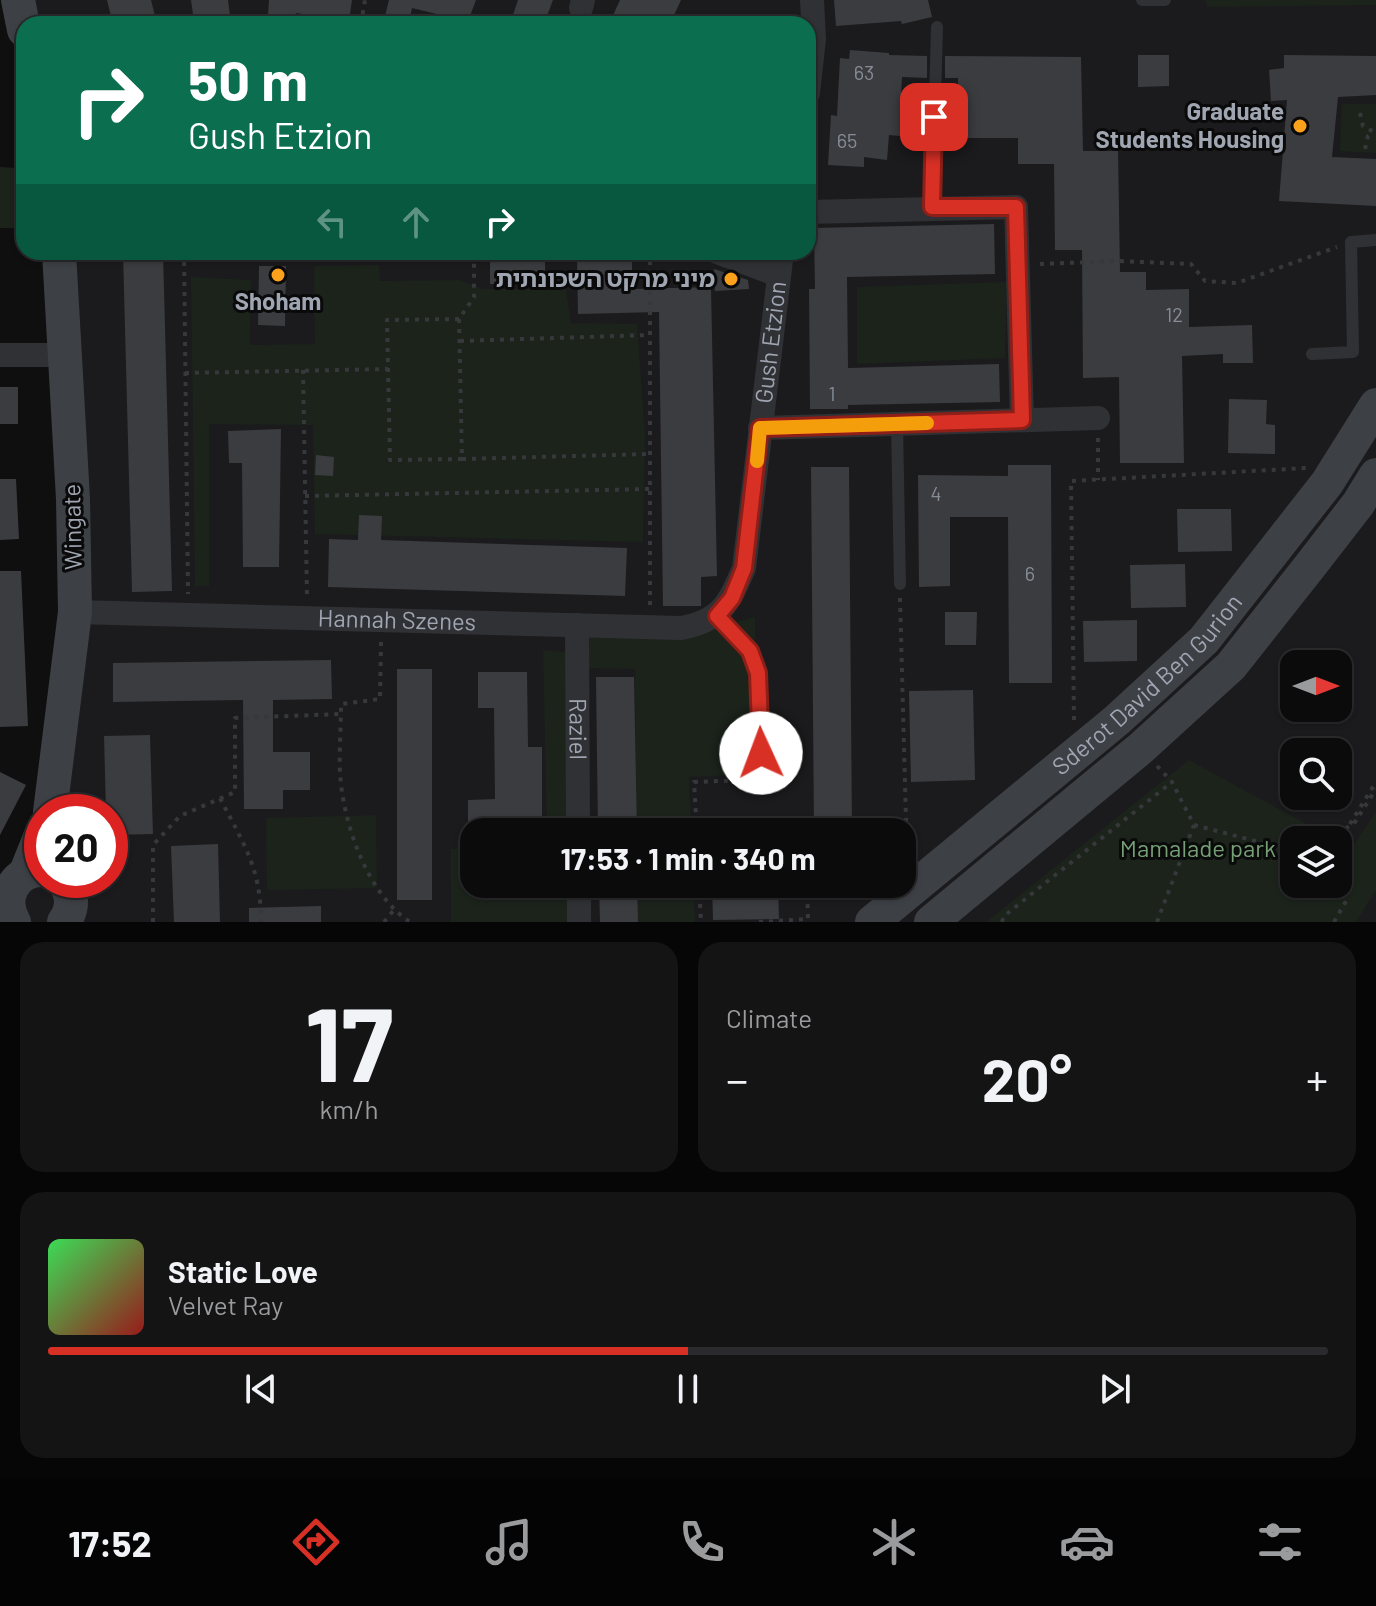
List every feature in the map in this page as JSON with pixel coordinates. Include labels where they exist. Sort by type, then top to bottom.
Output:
[{"type":"main road","name":"Wingate","points":[[51,794],[75,612],[73,499],[60,260]]},
{"type":"main road","name":"Sderot David Ben Gurion","points":[[916,885],[1117,720],[1204,640],[1281,544],[1338,466],[1376,405]]},
{"type":"main road","name":"Sderot David Ben Gurion","points":[[931,922],[1141,748],[1231,666],[1339,529],[1376,475]]},
{"type":"main road","name":"Wingate","points":[[16,891],[24,872]]},
{"type":"main road","points":[[66,898],[87,922]]},
{"type":"main road","name":"Sderot David Ben Gurion","points":[[872,922],[901,898]]},
{"type":"street","points":[[816,212],[1016,207],[1022,420]]},
{"type":"street","points":[[759,260],[780,264]]},
{"type":"street","name":"Gush Etzion","points":[[717,616],[732,598],[744,568],[780,264]]},
{"type":"street","points":[[0,355],[66,355]]},
{"type":"street","points":[[760,428],[1098,418]]},
{"type":"street","name":"Hannah Szenes","points":[[75,612],[681,628],[700,625],[717,616]]},
{"type":"street","name":"Raziel","points":[[577,625],[578,818]]},
{"type":"street","points":[[579,898],[579,922]]},
{"type":"lane","points":[[1142,0],[1165,0]]},
{"type":"lane","points":[[932,207],[937,27]]},
{"type":"lane","points":[[1312,354],[1353,352],[1351,242],[1376,240]]},
{"type":"lane","points":[[897,424],[900,584]]},
{"type":"lane","points":[[717,616],[750,651],[758,673],[762,780]]},
{"type":"path","points":[[1360,113],[1360,122],[1374,132],[1368,136],[1365,149]]},
{"type":"path","points":[[1017,265],[1118,261],[1191,264],[1205,281],[1237,283],[1351,242]]},
{"type":"path","points":[[184,260],[189,615]]},
{"type":"path","points":[[462,459],[459,319],[474,297],[474,260]]},
{"type":"path","points":[[650,260],[650,627]]},
{"type":"path","points":[[459,319],[387,320],[390,460],[650,454]]},
{"type":"path","points":[[460,341],[649,335]]},
{"type":"path","points":[[185,373],[388,369]]},
{"type":"path","points":[[303,370],[307,618]]},
{"type":"path","points":[[1098,418],[1098,480]]},
{"type":"path","points":[[1074,755],[1071,481],[1338,466]]},
{"type":"path","points":[[305,496],[650,489]]},
{"type":"path","points":[[900,584],[904,818]]},
{"type":"path","points":[[382,620],[380,699],[341,704],[340,775],[353,838],[368,871],[393,911],[410,922]]},
{"type":"path","points":[[153,922],[153,845],[180,816],[235,792],[235,718],[341,714]]},
{"type":"path","points":[[1141,748],[1172,782],[1194,825],[1157,922]]},
{"type":"path","points":[[696,818],[694,782],[762,780]]},
{"type":"path","points":[[1002,922],[1004,916],[1172,782]]},
{"type":"path","points":[[1349,826],[1376,782]]},
{"type":"path","points":[[1349,826],[1376,789]]},
{"type":"path","points":[[220,798],[255,867],[261,893],[261,922]]},
{"type":"path","points":[[1194,825],[1280,847]]},
{"type":"path","points":[[700,898],[701,922]]},
{"type":"path","points":[[759,922],[808,919],[807,898]]},
{"type":"path","points":[[1334,922],[1346,901],[1344,898]]},
{"type":"path","points":[[384,922],[393,911]]},
{"type":"shaded area","points":[[5,0],[1376,0],[1376,922],[27,922],[0,894],[24,843],[24,898],[128,898],[128,794],[39,794],[63,616],[48,260],[816,260],[816,16],[16,16],[16,57]]},
{"type":"green space","points":[[1206,0],[1376,0],[1376,5],[1207,7]]},
{"type":"green space","points":[[1342,104],[1376,104],[1376,153],[1340,151]]},
{"type":"green space","points":[[0,167],[16,168],[16,228],[0,228]]},
{"type":"green space","points":[[379,265],[380,281],[460,280],[483,289],[566,289],[571,323],[637,324],[645,435],[643,542],[315,534],[313,425],[209,424],[209,586],[195,586],[191,277],[251,280],[250,345],[315,344],[314,266]]},
{"type":"green space","points":[[1007,282],[1005,358],[857,364],[857,287]]},
{"type":"green space","points":[[755,617],[758,774],[689,777],[690,818],[636,818],[635,669],[585,668],[583,634],[672,637]]},
{"type":"green space","points":[[543,650],[570,653],[573,818],[547,818]]},
{"type":"green space","name":"Mamalade park","points":[[1189,760],[1310,826],[1280,826],[1280,898],[1352,898],[1352,848],[1376,812],[1376,890],[1356,922],[986,922]]},
{"type":"green space","points":[[376,815],[377,888],[267,890],[266,818]]},
{"type":"green space","points":[[451,849],[460,849],[460,898],[574,898],[574,922],[451,922]]},
{"type":"green space","points":[[637,898],[694,898],[695,922],[637,922]]},
{"type":"building","points":[[107,0],[151,0],[155,16],[111,16]]},
{"type":"building","points":[[191,0],[228,0],[230,16],[193,16]]},
{"type":"building","points":[[269,0],[352,0],[350,16],[268,15]]},
{"type":"building","points":[[389,0],[476,0],[470,16],[445,16],[412,8],[410,16],[385,16]]},
{"type":"building","points":[[518,0],[553,0],[547,16],[513,16]]},
{"type":"building","points":[[620,0],[681,0],[674,16],[613,16]]},
{"type":"building","points":[[834,0],[928,0],[932,17],[902,24],[901,21],[836,26]]},
{"type":"building","points":[[850,50],[927,56],[927,78],[902,77],[900,116],[912,117],[910,137],[889,135],[887,160],[864,157],[864,167],[828,165],[831,115],[837,116],[840,58],[849,59]]},
{"type":"building","points":[[1138,55],[1169,55],[1169,86],[1138,87]]},
{"type":"building","points":[[1284,55],[1376,56],[1376,95],[1338,97],[1332,157],[1376,159],[1376,206],[1279,201],[1287,100],[1271,101],[1269,70],[1284,68]]},
{"type":"building","points":[[945,56],[1081,57],[1083,151],[1118,151],[1120,272],[1146,272],[1146,290],[1189,289],[1189,327],[1252,325],[1253,363],[1223,363],[1223,354],[1182,356],[1184,463],[1120,463],[1119,377],[1083,378],[1082,250],[1055,250],[1054,164],[1018,164],[1018,138],[958,138],[958,78],[945,78]]},
{"type":"building","points":[[994,224],[995,274],[847,277],[848,368],[999,364],[1000,402],[848,405],[848,409],[810,409],[809,289],[815,289],[816,228]]},
{"type":"building","points":[[123,260],[163,260],[172,591],[132,592]]},
{"type":"building","points":[[490,260],[545,260],[545,283],[490,284]]},
{"type":"building","points":[[577,260],[632,260],[632,289],[711,287],[717,576],[701,577],[701,606],[663,606],[659,312],[578,314]]},
{"type":"building","points":[[259,266],[286,266],[285,326],[258,325]]},
{"type":"building","name":"מיני מרקט השכונתית","points":[[714,269],[748,280],[749,289],[715,291]]},
{"type":"building","points":[[0,387],[18,387],[18,424],[0,424]]},
{"type":"building","points":[[1229,399],[1267,400],[1266,424],[1275,425],[1275,454],[1228,453]]},
{"type":"building","points":[[281,429],[279,567],[243,567],[242,463],[229,463],[228,431]]},
{"type":"building","points":[[316,455],[334,457],[333,476],[315,475]]},
{"type":"building","points":[[1008,465],[1051,465],[1052,683],[1009,683],[1008,517],[950,517],[950,586],[919,587],[918,475],[1008,476]]},
{"type":"building","points":[[811,467],[849,467],[852,818],[814,818]]},
{"type":"building","points":[[0,479],[16,479],[19,539],[0,540]]},
{"type":"building","points":[[1177,509],[1231,509],[1232,551],[1178,552]]},
{"type":"building","points":[[359,515],[382,516],[381,540],[627,548],[625,596],[328,587],[329,539],[358,540]]},
{"type":"building","points":[[1185,564],[1186,607],[1131,608],[1130,565]]},
{"type":"building","points":[[0,571],[21,571],[28,726],[0,727]]},
{"type":"building","points":[[945,612],[977,612],[976,645],[945,645]]},
{"type":"building","points":[[1137,620],[1137,661],[1084,662],[1083,621]]},
{"type":"building","points":[[331,660],[332,699],[273,700],[273,752],[310,752],[310,790],[283,790],[283,809],[244,809],[243,700],[113,702],[113,663]]},
{"type":"building","points":[[397,669],[432,669],[432,900],[397,900]]},
{"type":"building","points":[[478,672],[527,672],[528,747],[542,747],[542,818],[468,818],[468,800],[495,799],[494,708],[478,708]]},
{"type":"building","points":[[596,677],[634,677],[637,818],[598,818]]},
{"type":"building","points":[[973,690],[975,780],[911,782],[909,691]]},
{"type":"building","points":[[150,735],[153,834],[128,835],[128,794],[106,794],[104,736]]},
{"type":"building","points":[[0,772],[26,785],[0,835]]},
{"type":"building","points":[[218,844],[220,922],[174,922],[171,846]]},
{"type":"building","points":[[599,898],[637,898],[638,922],[600,922]]},
{"type":"building","points":[[712,898],[778,898],[779,919],[713,920]]},
{"type":"building","points":[[321,906],[321,922],[249,922],[249,908]]},
{"type":"slow traffic","points":[[757,461],[760,428],[927,423]]},
{"type":"place","name":"Graduate Students Housing","points":[[1300,126]]},
{"type":"place","name":"Shoham","points":[[278,275]]},
{"type":"place","name":"מיני מרקט השכונתית","points":[[731,279]]},
{"type":"route","points":[[761,753],[758,673],[750,651],[717,616],[732,598],[744,568],[760,428],[1022,420],[1016,207],[932,207],[934,117]]}]
